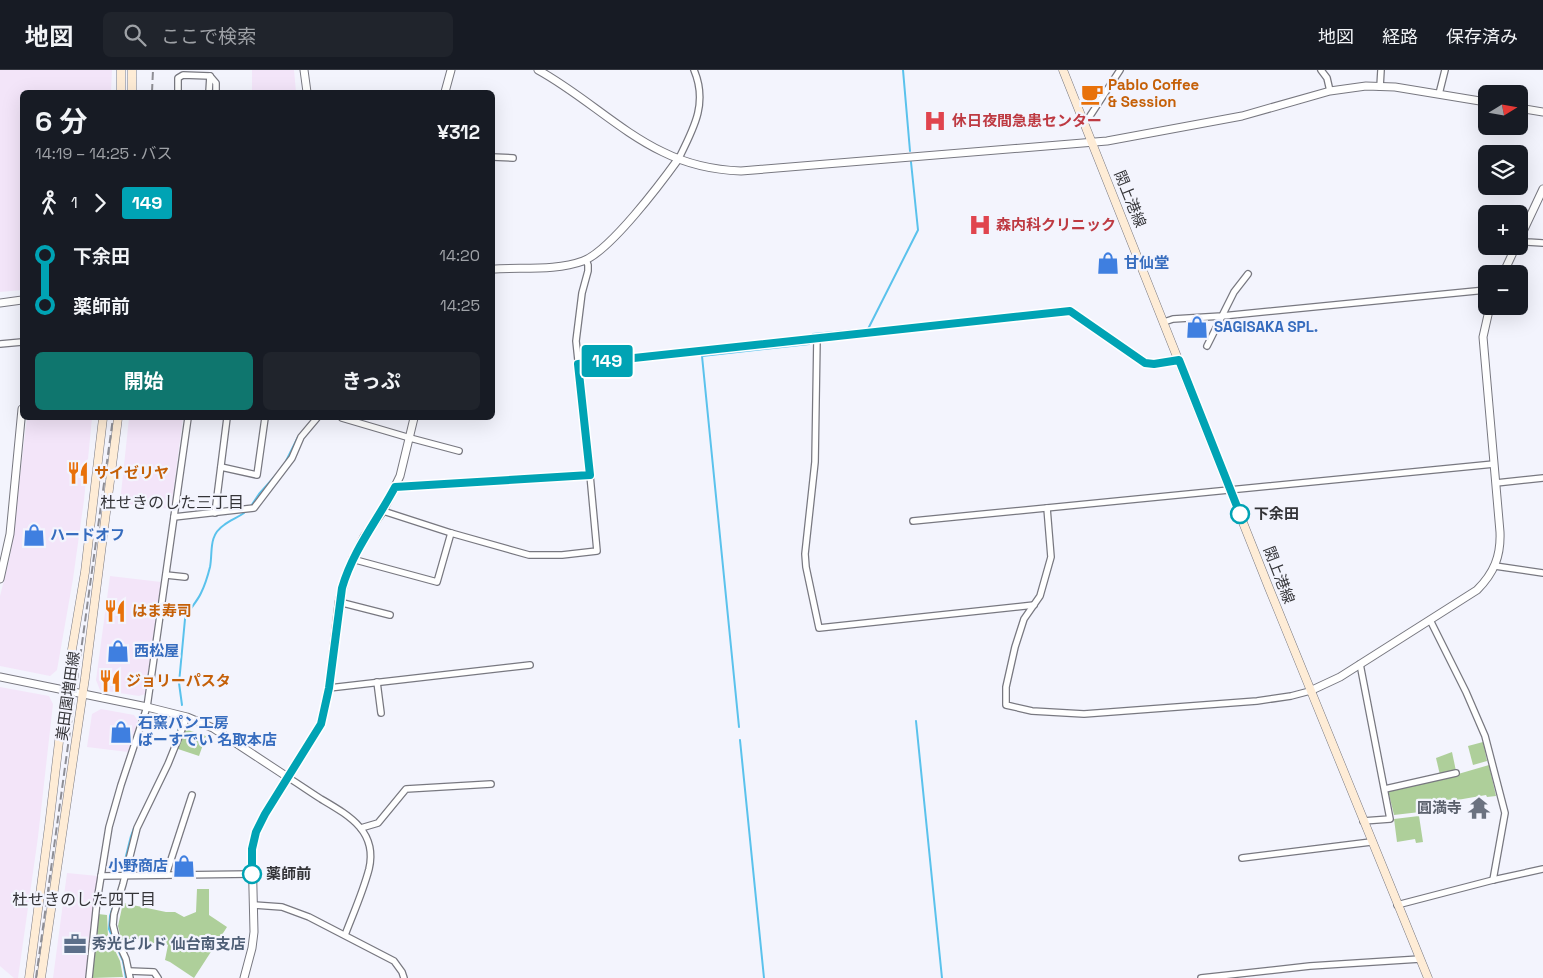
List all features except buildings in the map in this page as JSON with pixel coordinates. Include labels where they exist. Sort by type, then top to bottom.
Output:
[{"type":"main road","points":[[121,70],[121,90]]},
{"type":"main road","points":[[132,70],[132,90]]},
{"type":"main road","name":"閖上港線","points":[[1063,70],[1310,691],[1428,978]]},
{"type":"main road","name":"美田園増田線","points":[[28,978],[65,691],[85,572],[103,420]]},
{"type":"main road","name":"美田園増田線","points":[[41,978],[82,695],[118,420]]},
{"type":"street","points":[[304,70],[307,90]]},
{"type":"street","points":[[446,90],[451,70]]},
{"type":"street","points":[[538,70],[579,96],[634,136],[664,152],[708,167],[754,171],[1092,143],[1242,116],[1330,91],[1366,86],[1395,87],[1478,101]]},
{"type":"street","points":[[495,269],[564,265],[586,260],[599,251],[637,211],[679,158],[692,132],[699,111],[701,97],[699,82],[694,70]]},
{"type":"street","points":[[1082,121],[1088,119],[1120,70]]},
{"type":"street","points":[[1321,70],[1327,78],[1330,91]]},
{"type":"street","points":[[1380,87],[1381,70]]},
{"type":"street","points":[[1439,94],[1445,70]]},
{"type":"street","points":[[178,90],[178,78],[180,76],[210,76],[216,83],[216,90]]},
{"type":"street","points":[[209,90],[210,76]]},
{"type":"street","points":[[1528,110],[1543,112]]},
{"type":"street","points":[[495,157],[513,158]]},
{"type":"street","points":[[1528,221],[1543,189]]},
{"type":"street","points":[[1528,242],[1543,243]]},
{"type":"street","points":[[383,510],[451,533],[528,555],[562,555],[597,551],[576,341],[582,293],[588,271],[586,260]]},
{"type":"street","points":[[1207,346],[1234,292],[1248,274]]},
{"type":"street","points":[[1164,322],[1478,291]]},
{"type":"street","points":[[0,302],[20,300]]},
{"type":"street","points":[[578,364],[1070,311],[1145,363],[1154,364],[1179,360]]},
{"type":"street","points":[[1047,508],[1051,557],[1040,596],[1024,619],[1015,647],[1006,687],[1006,705],[1032,711],[1084,714],[1257,701],[1310,691],[1340,677],[1476,590],[1487,580],[1495,566],[1500,550],[1500,541],[1483,337],[1488,315]]},
{"type":"street","points":[[817,338],[815,462],[805,554],[819,628],[1034,606]]},
{"type":"street","points":[[0,344],[20,342]]},
{"type":"street","points":[[0,579],[10,534],[21,420]]},
{"type":"street","points":[[89,978],[109,827],[147,707],[188,420]]},
{"type":"street","points":[[215,513],[227,420]]},
{"type":"street","points":[[221,466],[258,475],[265,420]]},
{"type":"street","points":[[174,517],[254,508],[287,466],[296,452],[301,437],[315,420]]},
{"type":"street","points":[[349,420],[459,451]]},
{"type":"street","points":[[244,978],[252,948],[252,849],[256,832],[265,814],[321,724],[329,688],[340,602],[346,572],[364,537],[383,510],[395,487],[405,459],[414,420]]},
{"type":"street","points":[[913,521],[1494,464]]},
{"type":"street","points":[[395,487],[590,475]]},
{"type":"street","points":[[1496,483],[1543,478]]},
{"type":"street","points":[[352,559],[437,582],[451,533]]},
{"type":"street","points":[[1495,566],[1543,573]]},
{"type":"street","points":[[166,575],[185,577]]},
{"type":"street","points":[[340,602],[390,615]]},
{"type":"street","points":[[1430,620],[1466,692],[1485,736],[1505,812],[1493,880]]},
{"type":"street","points":[[1360,664],[1390,819],[1363,821]]},
{"type":"street","points":[[329,688],[530,665]]},
{"type":"street","points":[[0,677],[187,717],[213,728],[346,814],[361,828],[367,839],[370,851],[369,868],[345,935]]},
{"type":"street","points":[[377,682],[381,713]]},
{"type":"street","points":[[130,978],[126,959],[113,925],[114,914],[136,828],[168,764],[187,717]]},
{"type":"street","points":[[1384,789],[1456,773]]},
{"type":"street","points":[[361,828],[378,823],[406,788],[491,784]]},
{"type":"street","points":[[166,875],[192,795]]},
{"type":"street","points":[[1242,858],[1372,842]]},
{"type":"street","points":[[1397,905],[1543,869]]},
{"type":"street","points":[[101,876],[252,874]]},
{"type":"street","points":[[253,906],[282,908],[345,935],[394,961],[404,978]]},
{"type":"street","points":[[1201,978],[1310,966],[1420,959]]},
{"type":"street","points":[[129,971],[154,972],[158,978]]},
{"type":"shaded area","points":[[0,70],[112,70],[111,90],[20,90],[20,290],[0,292]]},
{"type":"shaded area","points":[[252,70],[294,70],[296,90],[252,90]]},
{"type":"shaded area","points":[[27,420],[92,420],[84,500],[73,579],[57,670],[50,676],[0,666],[0,596],[10,557]]},
{"type":"shaded area","points":[[129,420],[183,420],[171,509],[120,503]]},
{"type":"shaded area","points":[[110,576],[161,582],[145,694],[139,696],[100,690],[96,680]]},
{"type":"shaded area","points":[[0,687],[49,696],[53,704],[38,837],[18,978],[14,978],[0,966]]},
{"type":"shaded area","points":[[101,709],[134,715],[138,721],[128,752],[87,747],[92,714]]},
{"type":"shaded area","points":[[67,873],[98,876],[85,978],[53,978]]},
{"type":"green space","points":[[185,729],[206,736],[199,756],[178,749]]},
{"type":"green space","points":[[1483,742],[1487,761],[1473,765],[1468,746]]},
{"type":"green space","points":[[1452,752],[1456,771],[1440,775],[1436,758]]},
{"type":"green space","points":[[1489,765],[1496,796],[1487,797],[1486,795],[1434,804],[1434,808],[1420,810],[1420,812],[1394,815],[1388,790],[1441,779]]},
{"type":"green space","points":[[1419,816],[1423,842],[1416,843],[1415,839],[1397,842],[1394,819]]},
{"type":"green space","points":[[197,889],[209,889],[209,915],[227,927],[194,978],[165,960],[168,945],[161,941],[146,945],[144,938],[122,942],[118,926],[123,903],[166,912],[175,912],[184,917],[196,912]]},
{"type":"green space","points":[[98,914],[107,915],[108,936],[120,961],[123,977],[92,978]]},
{"type":"waterway","points":[[903,70],[910,151]]},
{"type":"waterway","points":[[813,334],[868,329],[918,230],[911,162]]},
{"type":"waterway","points":[[739,727],[702,356],[809,344]]},
{"type":"waterway","points":[[286,461],[298,437]]},
{"type":"waterway","points":[[251,506],[276,475]]},
{"type":"waterway","points":[[182,705],[179,683],[185,619],[205,583],[210,567],[215,534],[226,523],[244,513]]},
{"type":"waterway","points":[[916,721],[942,978]]},
{"type":"waterway","points":[[174,742],[179,728]]},
{"type":"waterway","points":[[740,740],[764,978]]},
{"type":"waterway","points":[[122,872],[134,828]]},
{"type":"waterway","points":[[117,894],[110,916],[109,929],[123,961],[126,978]]},
{"type":"railway","points":[[152,90],[153,70]]},
{"type":"railway","points":[[36,978],[113,420]]},
{"type":"bus line","name":"149","points":[[252,874],[252,849],[256,832],[265,814],[321,724],[329,688],[336,621],[346,572],[364,537],[383,510],[395,487],[590,475],[578,364],[1070,311],[1145,363],[1154,364],[1179,360],[1240,514]]},
{"type":"place","name":"Pablo Coffee & Session","points":[[1092,94]]},
{"type":"place","name":"休日夜間急患センター","points":[[935,121]]},
{"type":"place","name":"森内科クリニック","points":[[980,225]]},
{"type":"place","name":"甘仙堂","points":[[1108,263]]},
{"type":"place","name":"SAGISAKA SPL.","points":[[1197,327]]},
{"type":"place","name":"サイゼリヤ","points":[[78,473]]},
{"type":"place","name":"下余田","points":[[1240,514]]},
{"type":"place","name":"ハードオフ","points":[[34,535]]},
{"type":"place","name":"はま寿司","points":[[115,611]]},
{"type":"place","name":"西松屋","points":[[118,651]]},
{"type":"place","name":"ジョリーパスタ","points":[[110,681]]},
{"type":"place","name":"石窯パン工房 ばーすでい 名取本店","points":[[121,732]]},
{"type":"place","name":"圓満寺","points":[[1479,808]]},
{"type":"place","name":"小野商店","points":[[184,866]]},
{"type":"place","name":"薬師前","points":[[252,874]]},
{"type":"place","name":"秀光ビルド 仙台南支店","points":[[75,944]]},
{"type":"district","name":"杜せきのした三丁目","points":[[172,502]]},
{"type":"district","name":"杜せきのした四丁目","points":[[84,899]]}]
